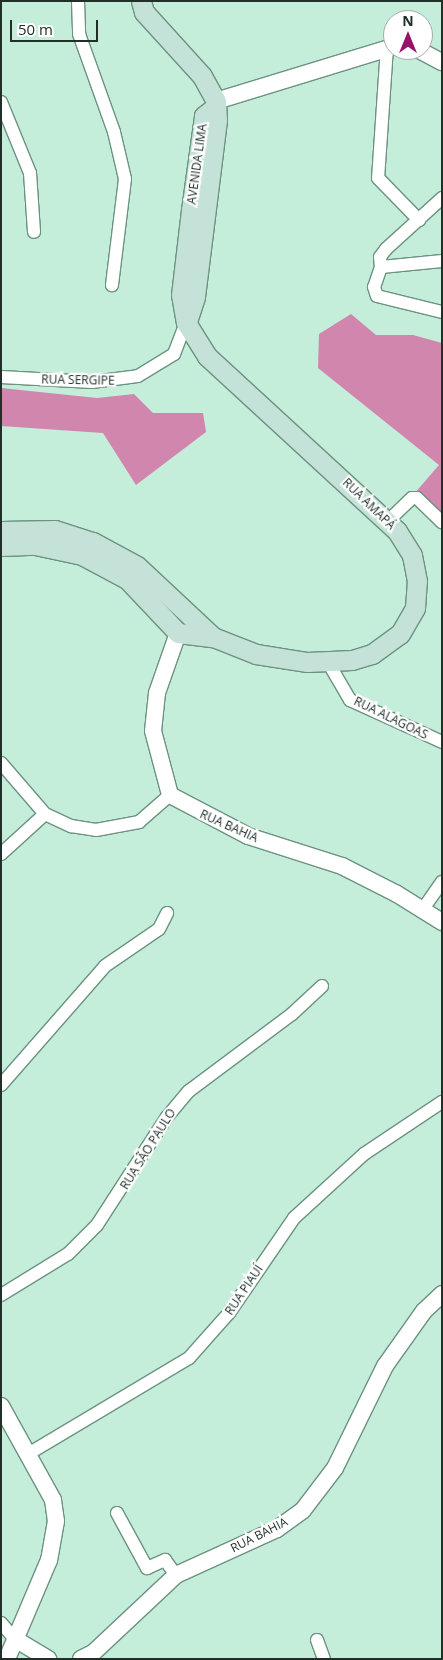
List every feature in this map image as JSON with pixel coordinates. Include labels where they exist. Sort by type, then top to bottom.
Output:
[{"type":"main road","points":[[141,1],[144,12],[202,76],[215,104]]},
{"type":"main road","name":"AVENIDA LIMA","points":[[186,323],[181,295],[198,211],[204,116],[215,104]]},
{"type":"main road","name":"RUA AMAPÁ","points":[[173,620],[256,654],[329,664],[372,654],[400,634],[415,608],[417,581],[412,555],[388,521],[207,356],[186,323]]},
{"type":"main road","points":[[1,531],[32,529],[65,541],[132,573],[173,620]]},
{"type":"main road","points":[[1,546],[65,541]]},
{"type":"main road","name":"RUA AMAPÁ","points":[[173,620],[214,637]]},
{"type":"street","points":[[78,1],[79,34],[114,132],[124,173],[112,285]]},
{"type":"street","points":[[215,104],[383,49]]},
{"type":"street","points":[[389,60],[378,178],[419,220]]},
{"type":"street","points":[[1,102],[30,173],[34,232]]},
{"type":"street","points":[[442,198],[386,249],[380,257],[381,268],[374,287],[377,296],[442,312]]},
{"type":"street","points":[[381,268],[442,262]]},
{"type":"street","name":"RUA SERGIPE","points":[[1,377],[92,382],[138,376],[174,354],[186,323]]},
{"type":"street","points":[[388,521],[412,498],[417,498],[442,522]]},
{"type":"street","points":[[1,763],[45,814],[71,826],[96,830],[118,829],[153,813],[170,795],[153,731],[157,693],[173,620]]},
{"type":"street","name":"RUA ALAGOAS","points":[[329,664],[350,700],[442,742]]},
{"type":"street","name":"RUA BAHIA","points":[[170,795],[248,836],[342,866],[423,909],[442,922]]},
{"type":"street","points":[[1,854],[45,814]]},
{"type":"street","points":[[423,909],[442,882]]},
{"type":"street","points":[[1,1085],[105,966],[159,928],[167,913]]},
{"type":"street","name":"RUA SÃO PAULO","points":[[1,1295],[68,1254],[97,1225],[167,1117],[189,1091],[292,1014],[322,986]]},
{"type":"street","name":"RUA PIAUÍ","points":[[28,1454],[190,1358],[229,1314],[301,1212],[364,1154],[442,1102]]},
{"type":"street","name":"RUA BAHIA","points":[[82,1659],[93,1653],[176,1575],[277,1529],[303,1510],[335,1468],[385,1366],[424,1311],[442,1294]]},
{"type":"street","points":[[1,1406],[53,1500],[55,1540],[6,1659]]},
{"type":"street","points":[[117,1513],[147,1568],[165,1560],[176,1575]]},
{"type":"street","points":[[1,1623],[15,1639],[48,1659]]},
{"type":"street","points":[[316,1640],[324,1659]]},
{"type":"shaded area","points":[[351,314],[376,335],[413,335],[442,343],[442,512],[436,518],[414,494],[439,465],[318,368],[319,334]]},
{"type":"shaded area","points":[[1,388],[97,398],[134,394],[153,413],[203,413],[206,432],[136,485],[103,433],[1,426]]}]
